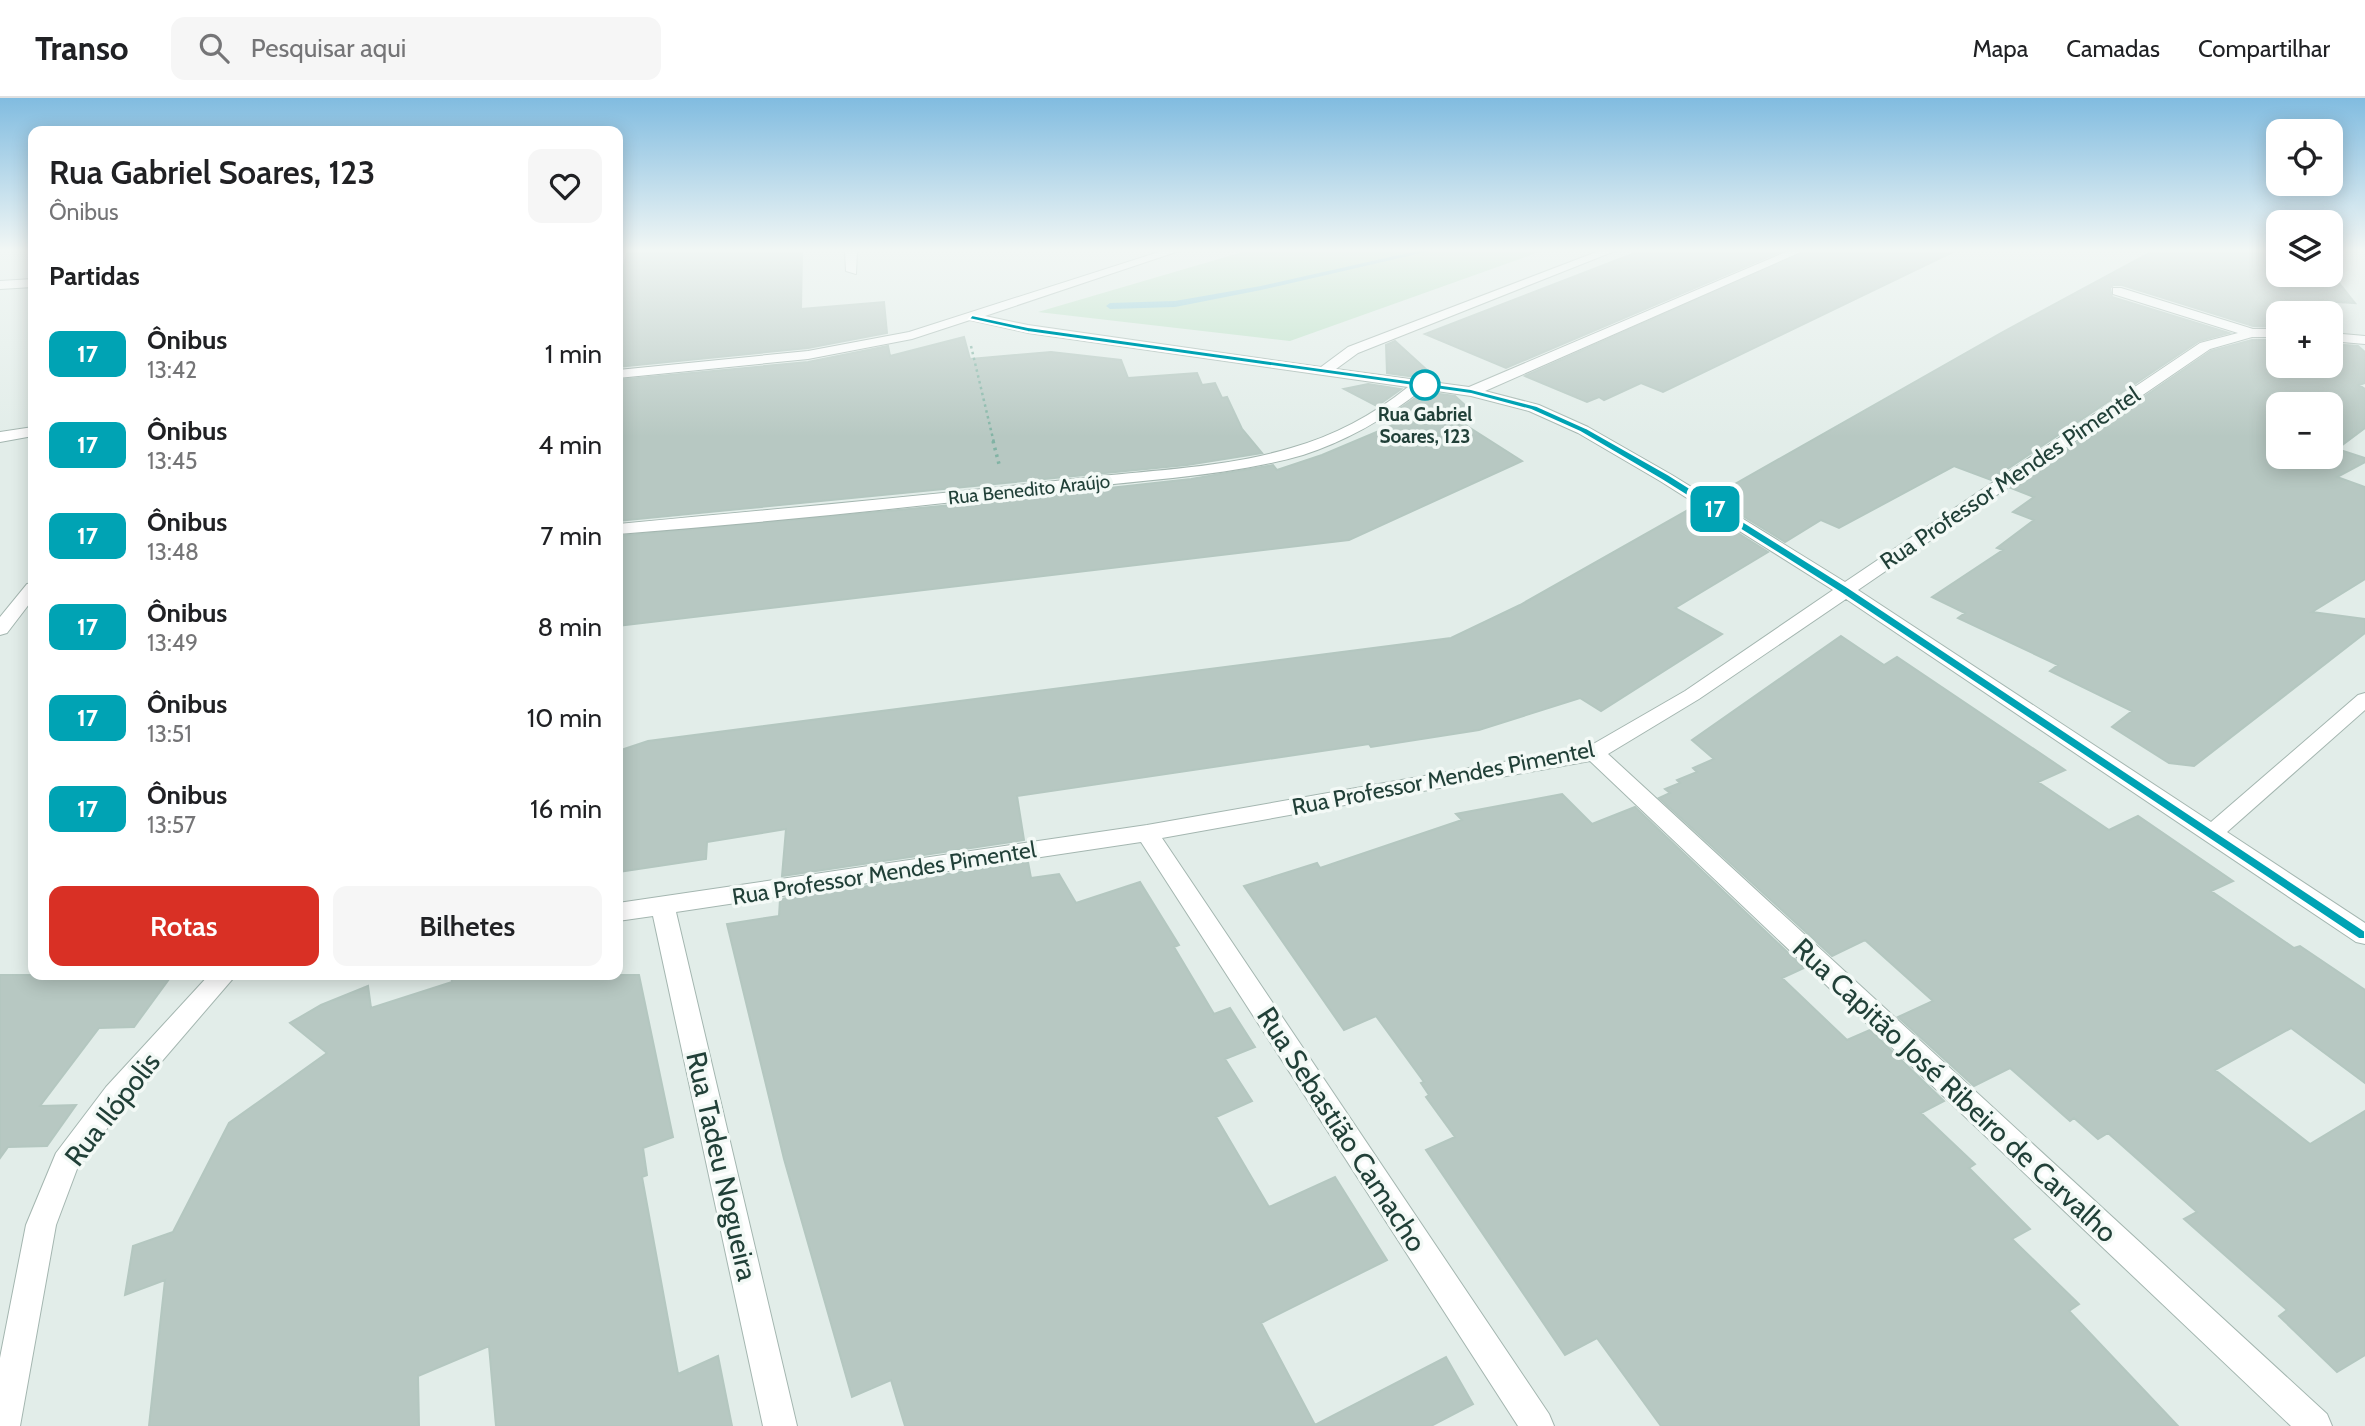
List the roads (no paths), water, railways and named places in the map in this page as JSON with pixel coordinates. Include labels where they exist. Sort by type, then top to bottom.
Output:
[{"type":"street","points":[[623,374],[808,355],[912,334],[983,313]]},
{"type":"street","points":[[1324,371],[1353,349],[1447,313]]},
{"type":"street","points":[[1471,392],[1654,313]]},
{"type":"street","points":[[2188,313],[2252,333]]},
{"type":"street","points":[[968,318],[1028,329],[1421,384],[1471,392],[1534,408],[1583,430],[1845,590],[2365,935]]},
{"type":"street","name":"Rua Professor Mendes Pimentel","points":[[623,911],[1147,832],[1594,753],[1692,695],[2205,346],[2252,333],[2266,332]]},
{"type":"street","points":[[2343,338],[2365,340]]},
{"type":"street","name":"Rua Benedito Araújo","points":[[623,528],[1137,478],[1290,455],[1325,443],[1388,411],[1421,384]]},
{"type":"street","points":[[0,438],[28,433]]},
{"type":"street","points":[[0,629],[28,594]]},
{"type":"street","points":[[2211,834],[2365,699]]},
{"type":"street","name":"Rua Capitão José Ribeiro de Carvalho","points":[[1594,753],[2315,1426]]},
{"type":"street","name":"Rua Sebastião Camacho","points":[[1147,832],[1537,1426]]},
{"type":"street","name":"Rua Tadeu Nogueira","points":[[663,906],[780,1426]]},
{"type":"street","name":"Rua Ilópolis","points":[[3,1426],[41,1225],[66,1163],[116,1095],[220,980]]},
{"type":"place","name":"Rua Gabriel Soares, 123","points":[[1425,385]]}]
